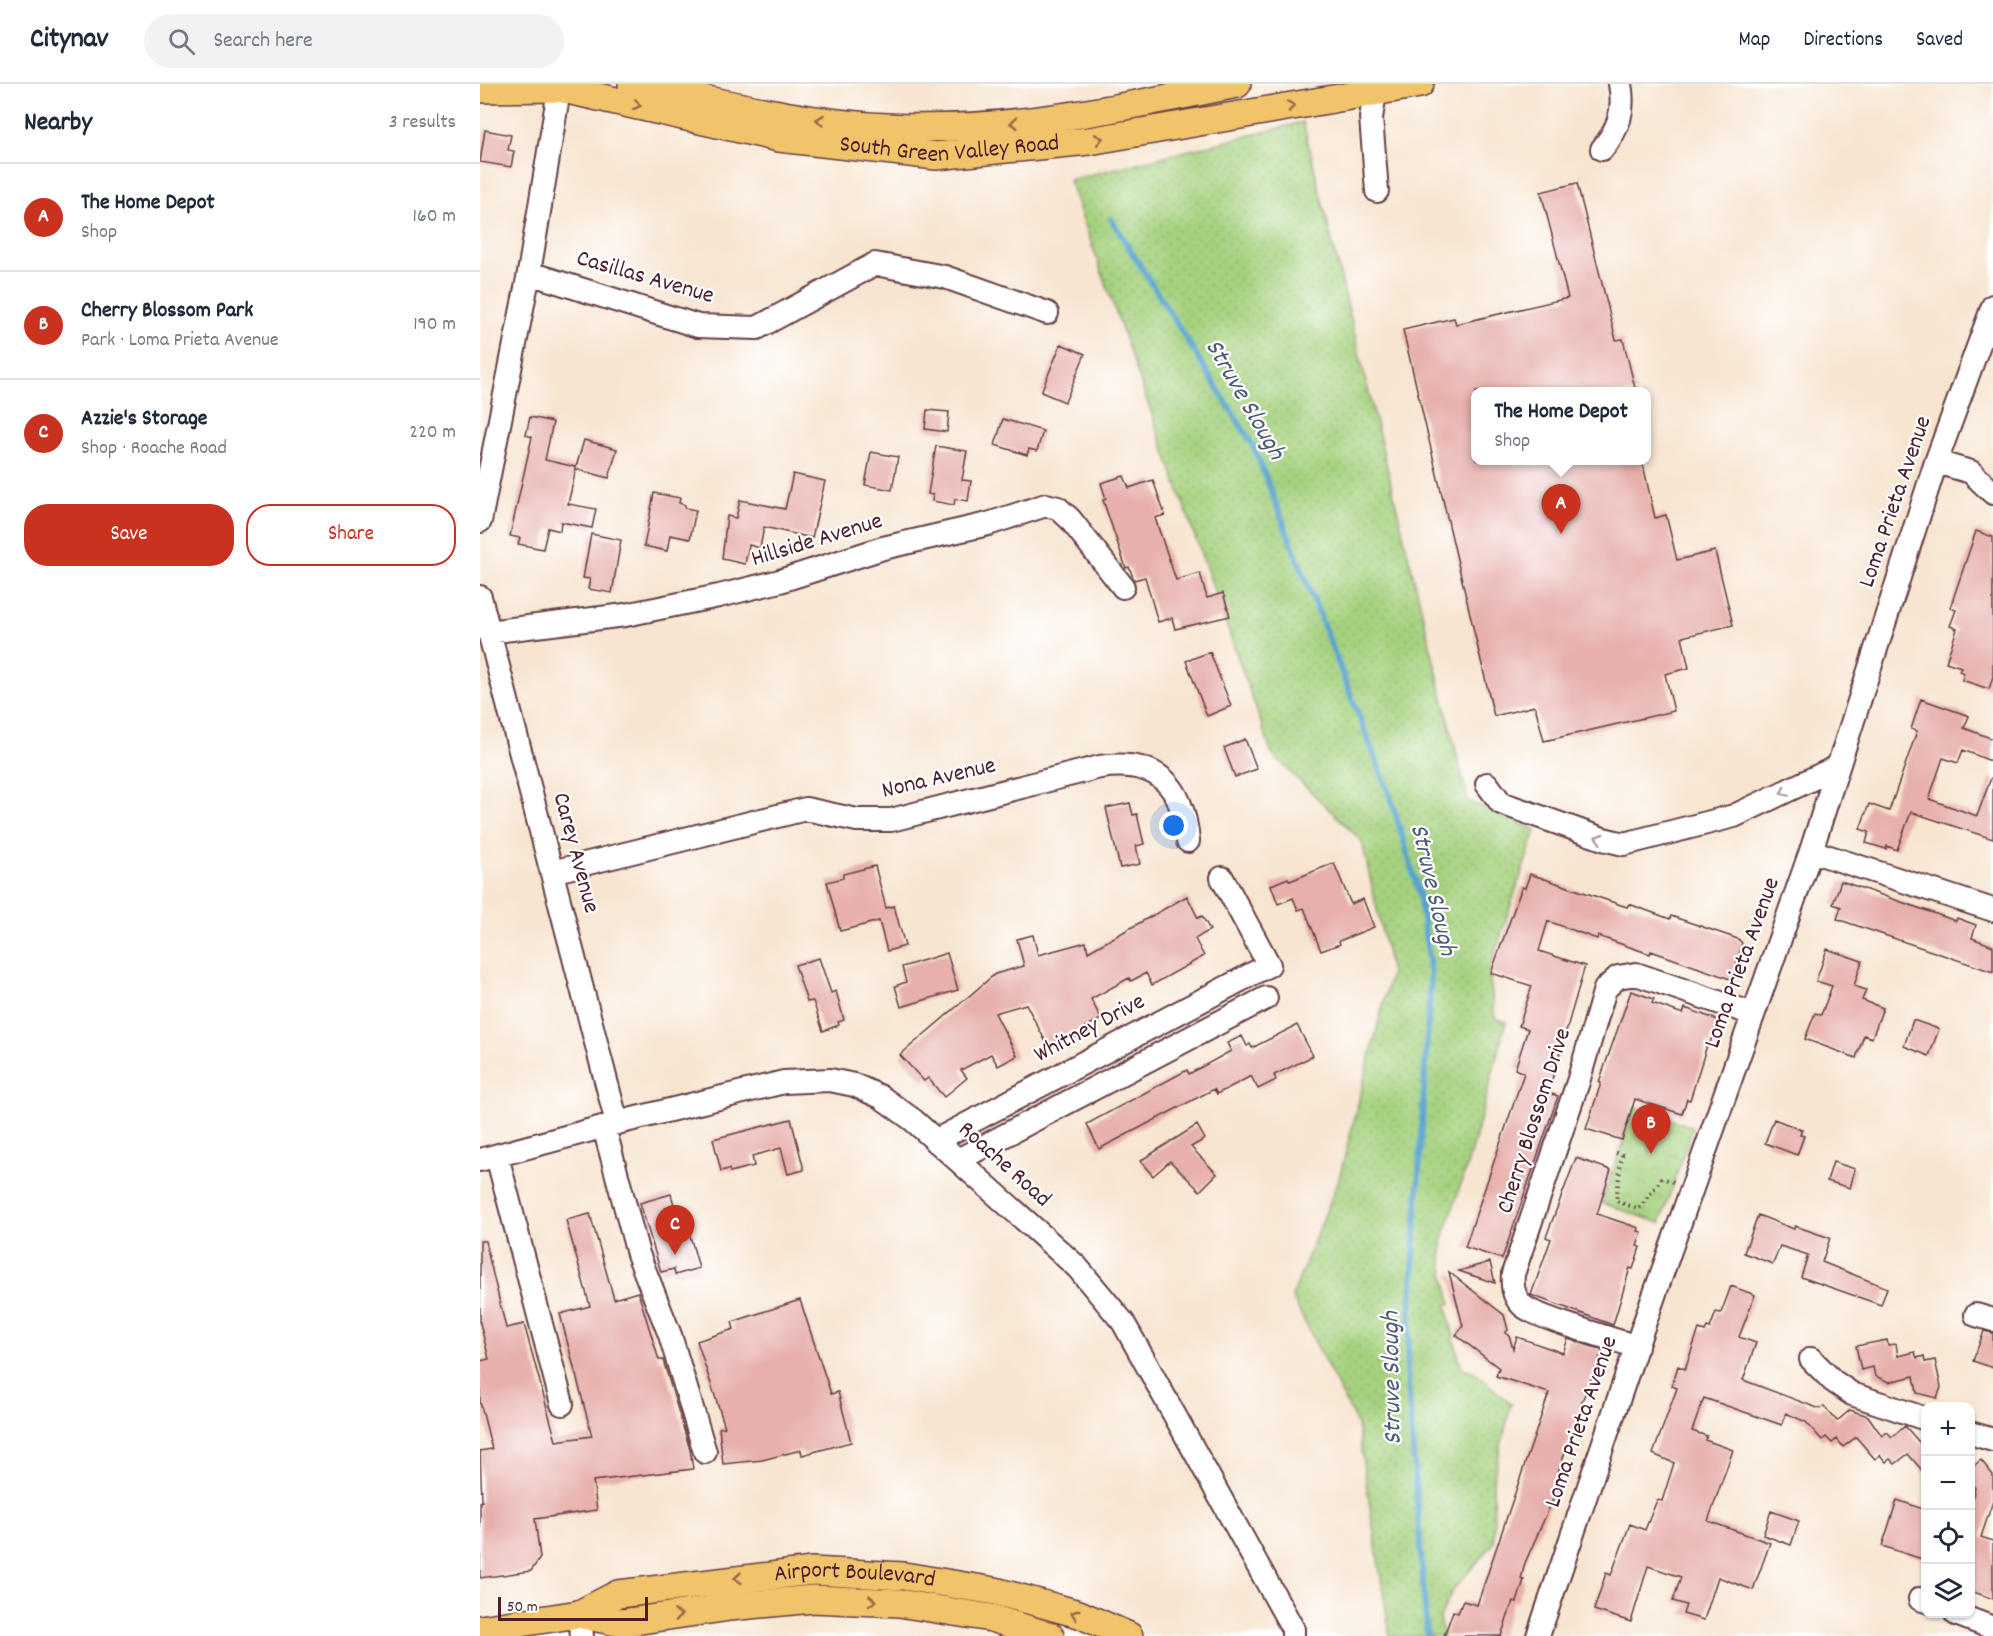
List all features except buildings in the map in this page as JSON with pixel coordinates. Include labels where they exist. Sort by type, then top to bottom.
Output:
[{"type":"main road","name":"South Green Valley Road","points":[[632,84],[800,118],[898,127],[984,126],[1082,116],[1237,84]]},
{"type":"main road","name":"South Green Valley Road","points":[[480,89],[560,86],[780,138],[936,156],[1089,141],[1204,119],[1420,84]]},
{"type":"main road","name":"Airport Boulevard","points":[[581,1625],[618,1594],[812,1571],[904,1576],[995,1591],[1079,1614],[1129,1636]]},
{"type":"main road","name":"Airport Boulevard","points":[[480,1629],[621,1623],[730,1606],[813,1599],[888,1602],[991,1618],[1050,1636]]},
{"type":"street","points":[[1602,149],[1617,129],[1621,118],[1620,84]]},
{"type":"street","points":[[480,521],[529,273],[560,86]]},
{"type":"street","points":[[1375,93],[1371,118],[1377,191]]},
{"type":"street","name":"Casillas Avenue","points":[[529,273],[698,326],[757,328],[875,264],[945,277],[1047,313]]},
{"type":"street","name":"Loma Prieta Avenue","points":[[1538,1636],[1636,1347],[1811,851],[1936,462],[1993,306]]},
{"type":"street","points":[[1936,462],[1971,472],[1993,493]]},
{"type":"street","name":"Hillside Avenue","points":[[488,632],[625,615],[729,594],[780,581],[883,548],[987,524],[1046,505],[1058,508],[1070,519],[1123,587]]},
{"type":"street","name":"Carey Avenue","points":[[480,597],[552,872],[611,1125],[638,1254],[670,1335],[705,1452]]},
{"type":"street","name":"Nona Avenue","points":[[552,872],[806,809],[857,820],[891,820],[1100,767],[1125,764],[1139,765],[1151,771],[1172,790],[1186,819],[1188,841]]},
{"type":"street","points":[[1487,784],[1501,803],[1603,840],[1624,844],[1734,816],[1837,767]]},
{"type":"street","points":[[1811,851],[1993,910]]},
{"type":"street","name":"Whitney Drive","points":[[935,1141],[1269,965],[1222,878]]},
{"type":"street","name":"Cherry Blossom Drive","points":[[1636,1347],[1532,1312],[1517,1299],[1513,1287],[1513,1274],[1578,1082],[1602,996],[1612,981],[1624,975],[1636,974],[1753,1014]]},
{"type":"street","points":[[958,1161],[1266,998]]},
{"type":"street","name":"Roache Road","points":[[489,1158],[767,1085],[815,1079],[844,1083],[868,1090],[895,1106],[1077,1267],[1123,1322],[1293,1629],[1293,1636]]},
{"type":"street","points":[[489,1158],[562,1404]]},
{"type":"street","points":[[1811,1359],[1833,1381],[1852,1394],[1921,1417]]},
{"type":"street","points":[[1975,1434],[1993,1440]]},
{"type":"street","points":[[1967,1618],[1993,1628]]},
{"type":"path","points":[[1616,1153],[1622,1155],[1616,1201],[1639,1209],[1662,1178],[1674,1182]]},
{"type":"green space","points":[[1303,122],[1468,801],[1536,830],[1489,970],[1495,1018],[1506,1022],[1473,1147],[1442,1241],[1442,1265],[1451,1303],[1446,1305],[1461,1368],[1473,1371],[1511,1404],[1493,1479],[1494,1543],[1452,1591],[1440,1618],[1443,1636],[1390,1636],[1357,1424],[1292,1297],[1339,1179],[1391,973],[1362,841],[1272,754],[1069,180]]},
{"type":"green space","points":[[1635,1107],[1693,1127],[1660,1223],[1602,1203]]},
{"type":"waterway","name":"Struve Slough","points":[[1111,219],[1253,445],[1391,798],[1419,893],[1431,973],[1407,1369],[1427,1636]]},
{"type":"place","name":"The Home Depot","points":[[1561,534]]},
{"type":"place","name":"Cherry Blossom Park","points":[[1651,1154]]},
{"type":"place","name":"Azzie's Storage","points":[[675,1255]]}]
